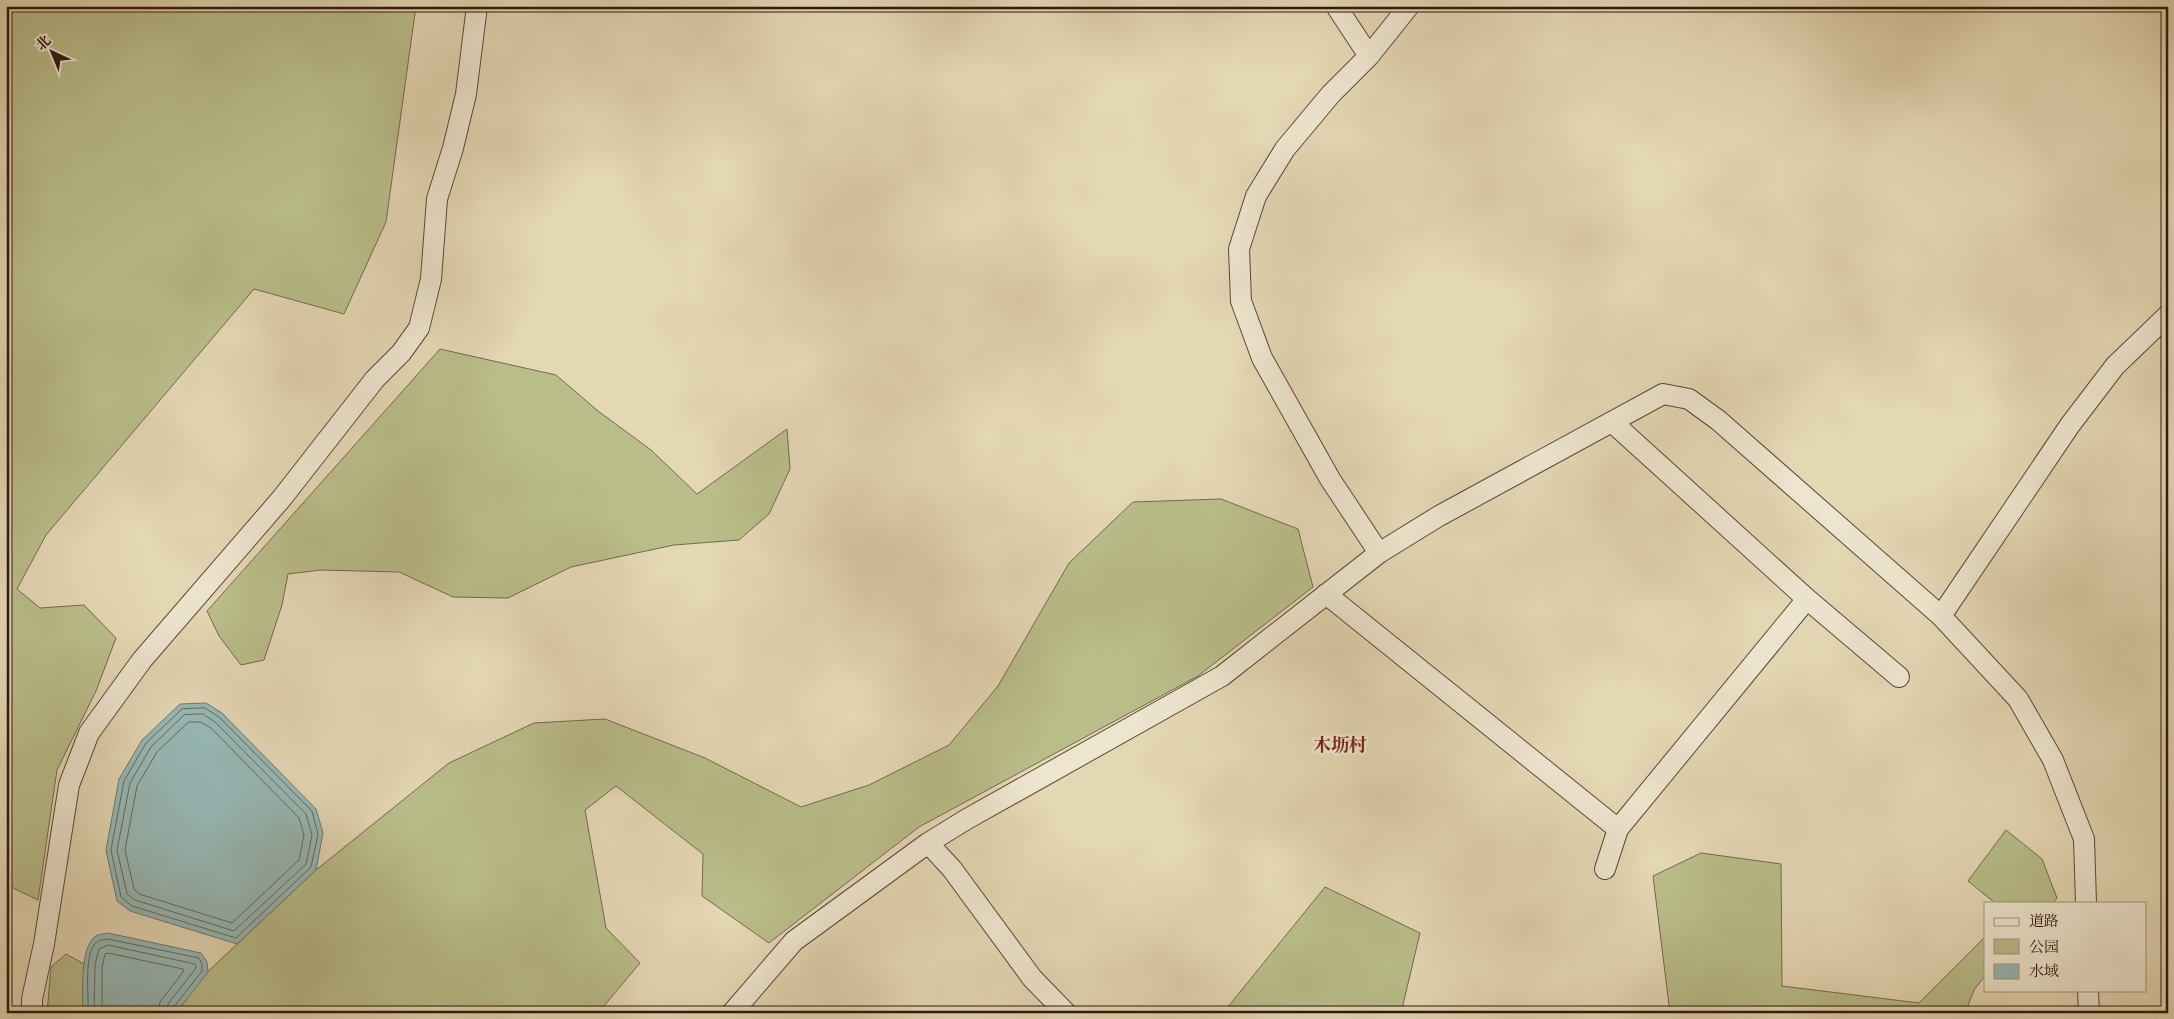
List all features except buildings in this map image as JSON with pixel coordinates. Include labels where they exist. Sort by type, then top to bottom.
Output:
[{"type":"street","points":[[32,1013],[32,999],[44,944],[70,785],[89,733],[142,660],[282,498],[375,379],[401,352],[419,328],[431,279],[437,199],[453,148],[466,94],[477,6]]},
{"type":"street","points":[[1336,6],[1369,56]]},
{"type":"street","points":[[1379,553],[1330,479],[1262,358],[1241,301],[1239,249],[1256,196],[1285,149],[1331,94],[1369,56],[1409,6]]},
{"type":"street","points":[[1941,616],[2070,425],[2115,366],[2168,315]]},
{"type":"street","points":[[732,1013],[794,941],[928,844],[967,819],[1222,676],[1379,553],[1439,516],[1663,394],[1689,399],[1718,420],[1941,616],[2018,699],[2053,760],[2084,839],[2086,902]]},
{"type":"street","points":[[1612,422],[1807,599],[1899,677]]},
{"type":"street","points":[[1326,594],[1618,829]]},
{"type":"street","points":[[1604,868],[1618,829],[1807,599]]},
{"type":"street","points":[[928,844],[952,868],[1032,978],[1066,1013]]},
{"type":"street","points":[[2088,992],[2089,1013]]},
{"type":"green space","points":[[6,6],[416,6],[386,222],[344,314],[254,289],[46,535],[17,589],[40,608],[84,605],[116,638],[96,691],[57,770],[38,900],[13,888],[6,858]]},
{"type":"green space","points":[[440,349],[556,375],[598,411],[651,450],[697,494],[787,429],[790,469],[769,514],[739,540],[674,545],[571,567],[508,598],[453,597],[399,572],[321,570],[288,574],[282,605],[264,660],[241,665],[219,636],[207,611]]},
{"type":"green space","points":[[1221,499],[1298,529],[1313,587],[1198,676],[919,827],[769,943],[702,896],[703,854],[616,786],[585,810],[606,928],[640,963],[598,1013],[176,1013],[201,978],[316,870],[449,763],[534,723],[605,719],[705,758],[801,807],[869,785],[949,745],[998,686],[1069,563],[1133,502]]},
{"type":"green space","points":[[2006,830],[2042,859],[2057,898],[2054,902],[1994,902],[1968,881]]},
{"type":"green space","points":[[1701,853],[1781,864],[1782,986],[1919,1003],[1984,938],[1984,977],[1974,990],[1965,1013],[1670,1013],[1653,876]]},
{"type":"green space","points":[[1325,887],[1420,933],[1401,1013],[1223,1013]]},
{"type":"green space","points":[[66,954],[84,964],[83,1013],[47,1013],[51,967]]},
{"type":"water","points":[[206,703],[222,713],[316,809],[323,833],[316,870],[237,944],[130,911],[117,901],[106,850],[119,779],[142,740],[180,704]]},
{"type":"water","points":[[108,933],[201,953],[207,962],[208,972],[176,1013],[83,1013],[83,972],[87,950],[96,936]]},
{"type":"district","name":"木坜村","points":[[1340,745]]}]
